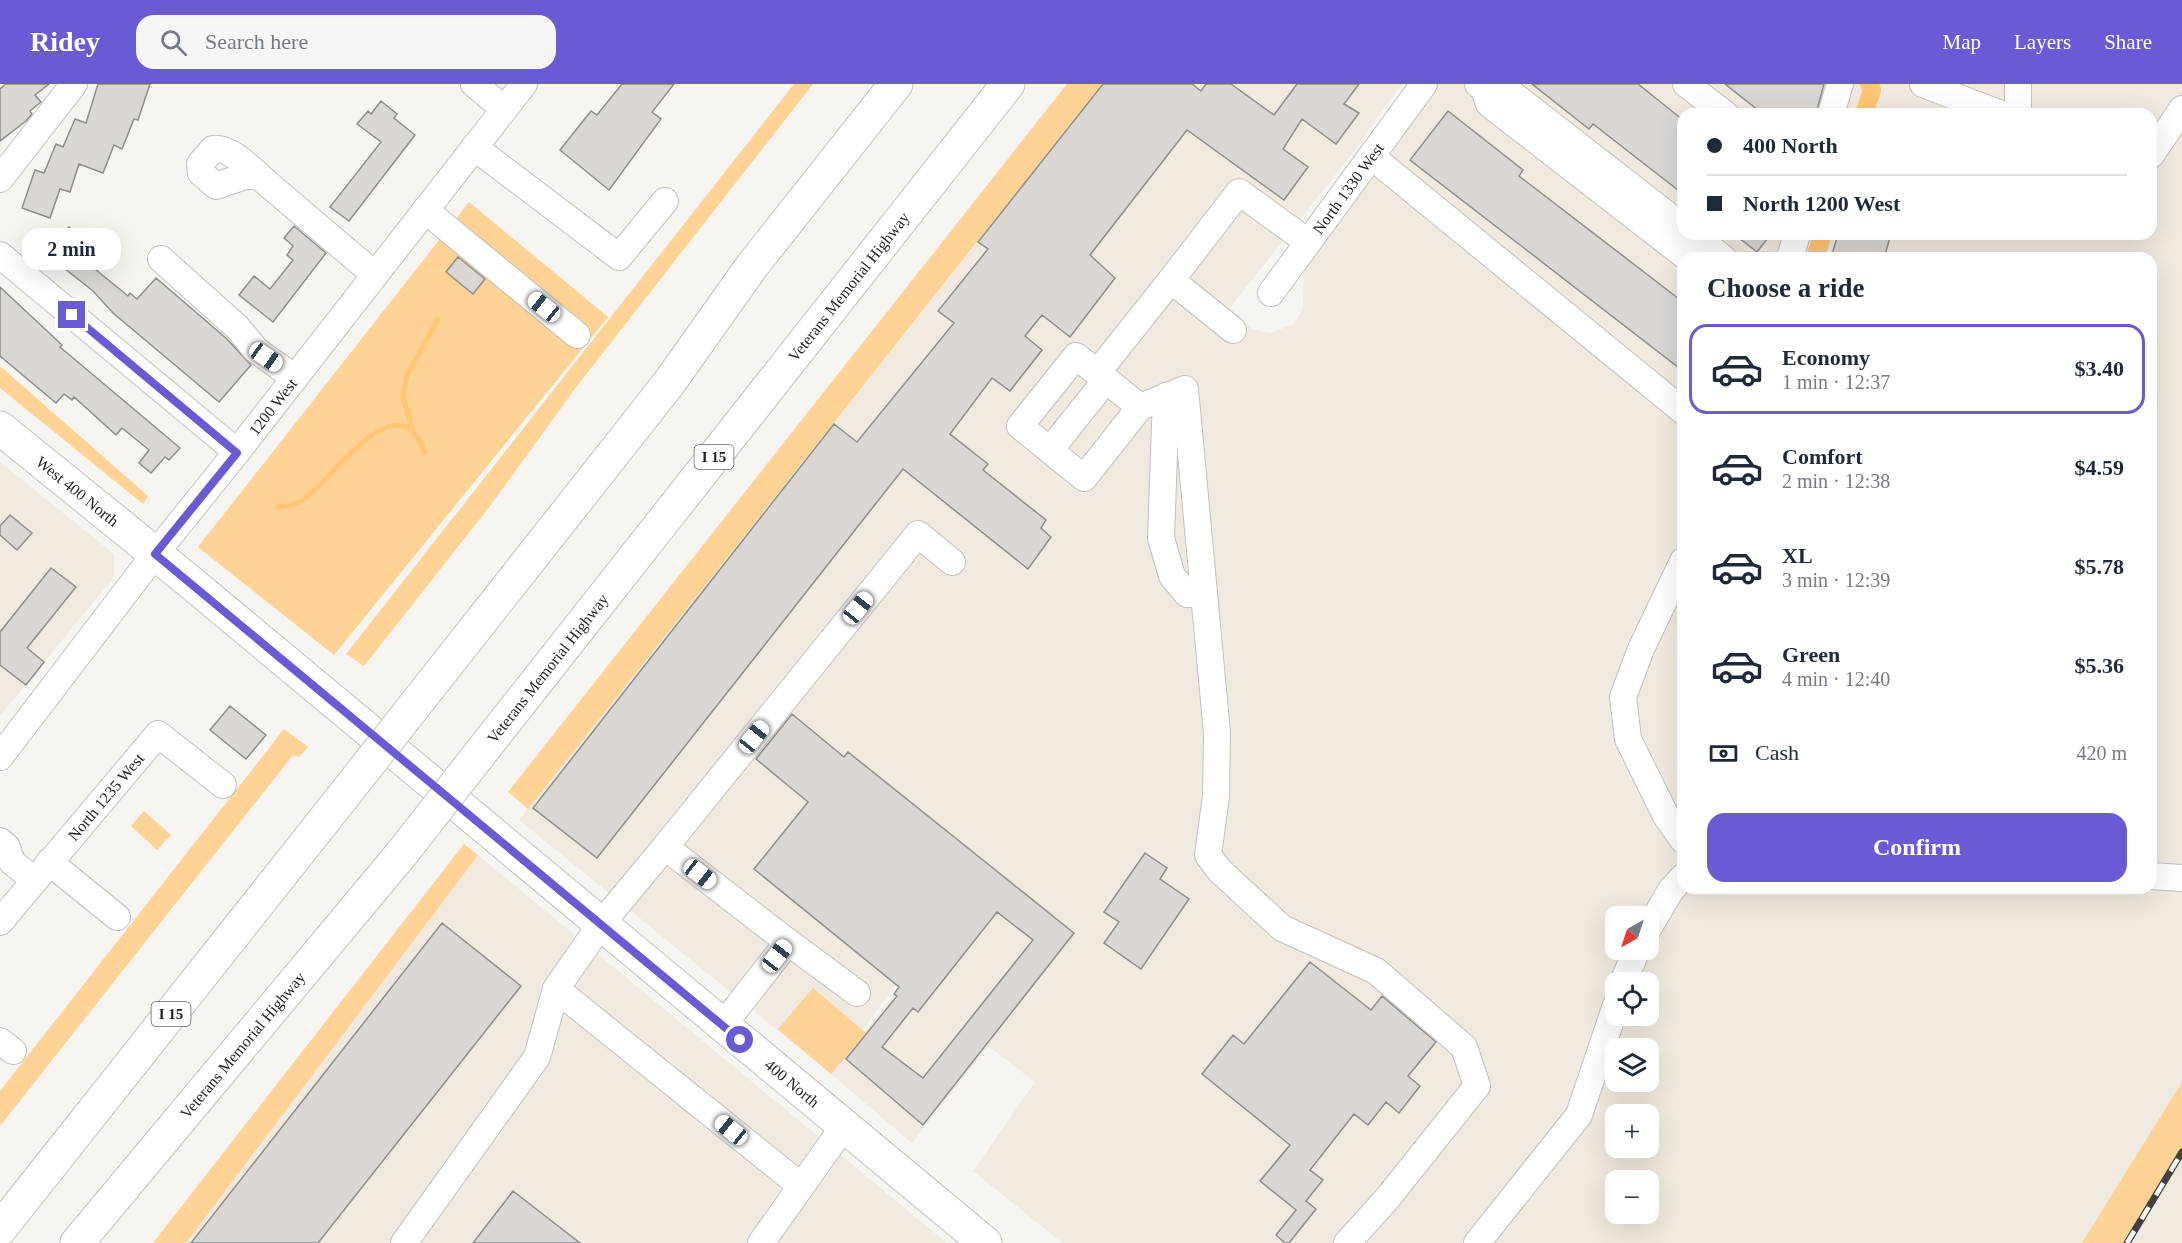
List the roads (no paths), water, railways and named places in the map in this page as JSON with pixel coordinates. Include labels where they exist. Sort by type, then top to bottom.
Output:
[{"type":"main road","points":[[862,126],[873,84]]},
{"type":"main road","name":"I 15","points":[[0,1229],[669,383],[752,266],[896,84]]},
{"type":"main road","name":"Veterans Memorial Highway","points":[[77,1243],[403,852],[1008,84]]},
{"type":"main road","name":"West 400 North","points":[[0,428],[155,554]]},
{"type":"main road","name":"400 North","points":[[155,554],[985,1243]]},
{"type":"street","points":[[0,179],[74,84]]},
{"type":"street","points":[[474,84],[504,109]]},
{"type":"street","name":"1200 West","points":[[0,755],[524,84]]},
{"type":"street","name":"North 1330 West","points":[[1271,293],[1424,84]]},
{"type":"street","points":[[1686,84],[1717,108]]},
{"type":"street","points":[[1834,108],[1840,84]]},
{"type":"street","points":[[1923,84],[1985,108]]},
{"type":"street","points":[[2018,84],[2018,108]]},
{"type":"street","points":[[1677,222],[1503,87],[1481,87],[1489,104],[1680,252]]},
{"type":"street","points":[[2157,146],[2182,109]]},
{"type":"street","points":[[474,147],[619,257],[665,201]]},
{"type":"street","points":[[1371,156],[1677,406]]},
{"type":"street","points":[[258,176],[375,274]]},
{"type":"street","points":[[1050,450],[1171,280],[1239,192],[1308,242]]},
{"type":"street","points":[[425,210],[577,335]]},
{"type":"street","points":[[1700,240],[1715,252]]},
{"type":"street","points":[[0,255],[237,453]]},
{"type":"street","points":[[161,259],[237,327],[256,350],[295,378]]},
{"type":"street","points":[[1171,280],[1233,330]]},
{"type":"street","points":[[1140,407],[1076,356],[1020,426],[1084,478],[1140,407],[1185,389],[1217,734],[1216,796],[1208,855],[1220,871],[1282,928],[1376,971],[1464,1047],[1477,1086],[1386,1200],[1347,1243]]},
{"type":"street","points":[[1166,396],[1161,538],[1172,576],[1187,594],[1204,594]]},
{"type":"street","points":[[404,1243],[537,1057],[556,989],[601,924],[918,534],[952,562]]},
{"type":"street","points":[[1677,574],[1641,649],[1623,697],[1628,739],[1666,816],[1677,832]]},
{"type":"street","name":"North 1235 West","points":[[0,922],[158,734],[223,785]]},
{"type":"street","points":[[665,847],[857,993]]},
{"type":"street","points":[[4,855],[41,871],[117,917]]},
{"type":"street","points":[[2157,876],[2182,878]]},
{"type":"street","points":[[1659,910],[1677,884]]},
{"type":"street","points":[[723,1025],[788,942]]},
{"type":"street","points":[[556,989],[801,1186]]},
{"type":"street","points":[[1477,1243],[1579,1115],[1609,1026]]},
{"type":"street","points":[[760,1243],[844,1126]]},
{"type":"waterway","points":[[1866,108],[1872,90],[1869,84]]},
{"type":"waterway","points":[[1817,252],[1821,240]]},
{"type":"waterway","points":[[413,432],[403,397],[407,375],[438,319]]},
{"type":"waterway","points":[[278,507],[296,504],[310,495],[361,444],[379,430],[397,425],[412,431],[425,452]]},
{"type":"railway","points":[[2127,1243],[2182,1152]]}]
